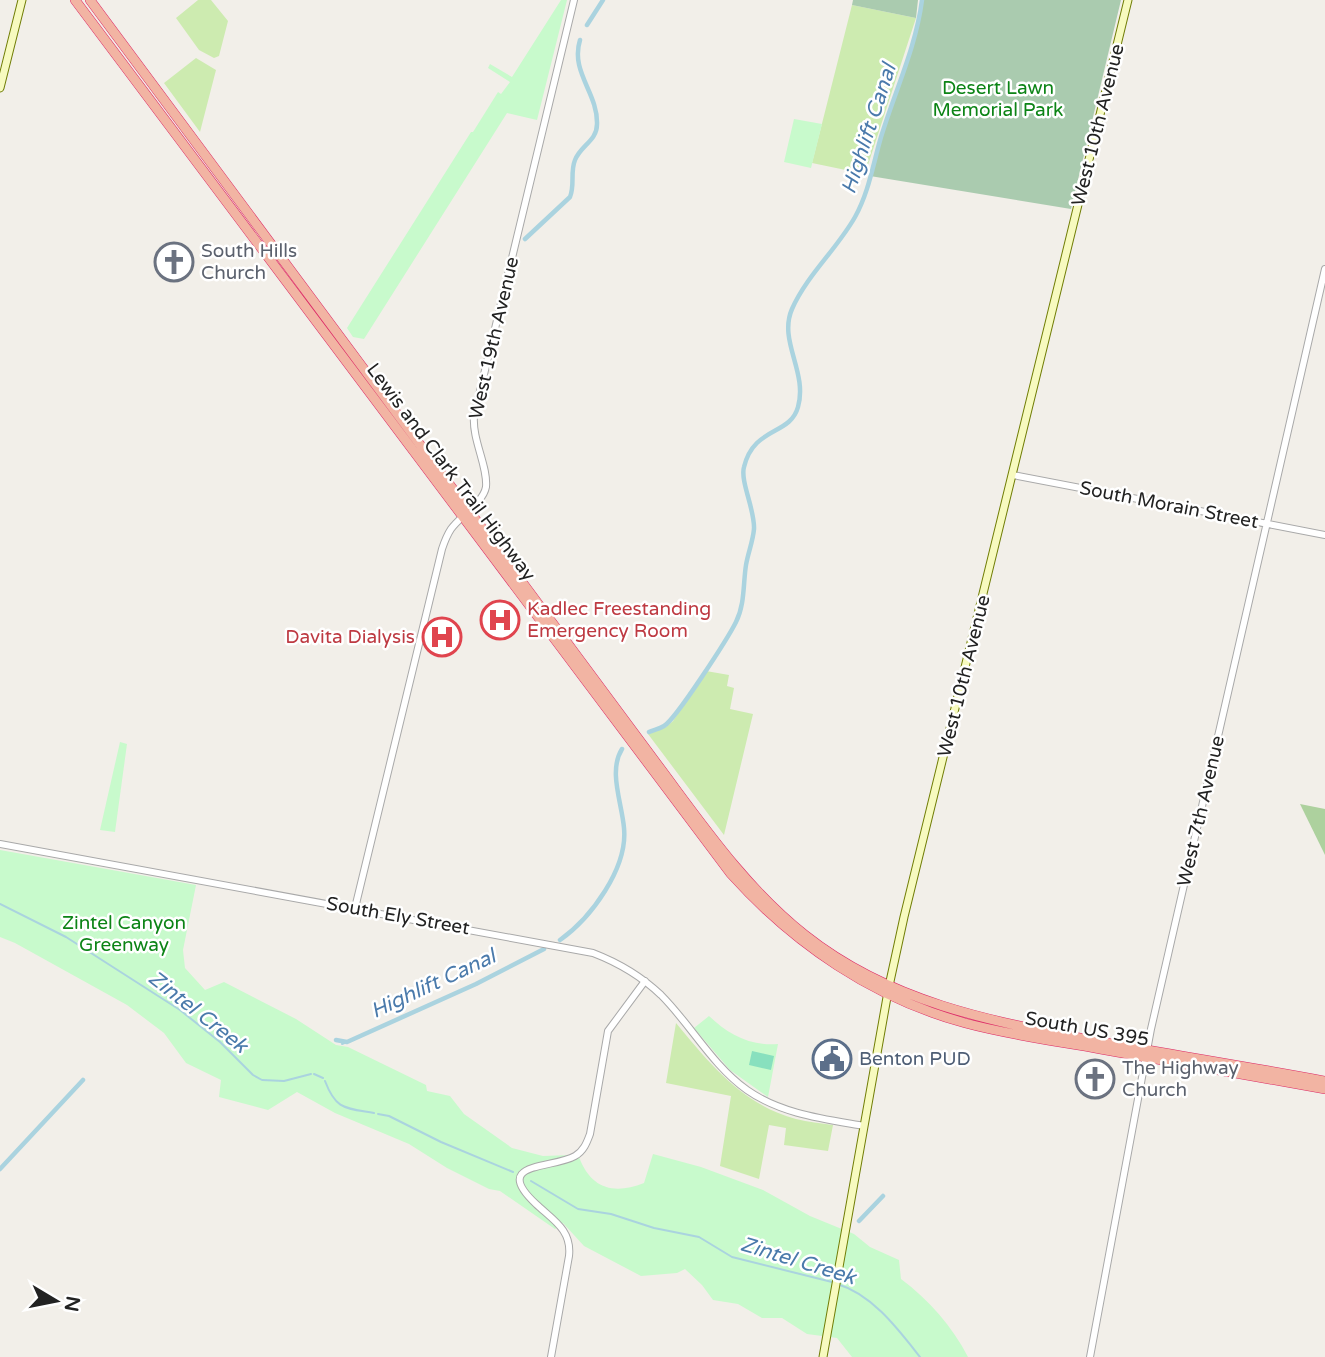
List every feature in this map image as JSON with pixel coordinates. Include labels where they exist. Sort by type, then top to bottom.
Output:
[{"type":"highway","name":"Lewis and Clark Trail Highway","points":[[75,0],[465,513]]},
{"type":"highway","name":"Lewis and Clark Trail Highway","points":[[90,0],[740,884],[766,911],[808,946],[844,970],[888,990]]},
{"type":"highway","name":"South US 395","points":[[888,990],[969,1016],[1325,1089]]},
{"type":"highway","name":"South US 395","points":[[1146,1054],[1325,1081]]},
{"type":"main road","points":[[0,88],[22,0]]},
{"type":"main road","name":"West 10th Avenue","points":[[822,1357],[888,990],[1128,0]]},
{"type":"street","name":"West 19th Avenue","points":[[355,908],[442,549],[449,531],[484,492],[486,483],[475,435],[474,416],[574,0]]},
{"type":"street","name":"West 7th Avenue","points":[[1090,1357],[1146,1054],[1325,269]]},
{"type":"street","name":"South Morain Street","points":[[1013,475],[1325,535]]},
{"type":"street","name":"South Ely Street","points":[[0,844],[581,950],[614,961],[645,981],[663,997],[718,1063],[748,1090],[787,1110],[864,1126]]},
{"type":"street","points":[[551,1357],[569,1256],[569,1240],[565,1230],[522,1189],[521,1177],[527,1168],[570,1158],[585,1146],[590,1134],[608,1031],[645,981]]},
{"type":"green space","points":[[198,0],[211,0],[228,21],[219,56],[214,58],[199,50],[176,18]]},
{"type":"green space","points":[[561,0],[567,0],[537,120],[507,113],[364,339],[353,337],[347,328],[471,132],[498,92],[501,94],[510,82],[488,68],[490,64],[512,77]]},
{"type":"green space","points":[[853,0],[918,0],[916,18],[852,5]]},
{"type":"green space","name":"Desert Lawn Memorial Park","points":[[922,0],[1121,0],[1071,209],[870,176],[918,25]]},
{"type":"green space","points":[[852,5],[916,18],[865,174],[812,163]]},
{"type":"green space","points":[[196,58],[216,70],[200,132],[164,83]]},
{"type":"green space","points":[[794,119],[822,124],[811,168],[784,162]]},
{"type":"green space","points":[[706,671],[729,675],[727,686],[734,688],[730,709],[753,714],[724,835],[648,734],[673,721]]},
{"type":"green space","points":[[120,742],[127,744],[115,832],[100,830]]},
{"type":"green space","points":[[1300,804],[1325,809],[1325,855]]},
{"type":"green space","name":"Zintel Canyon Greenway","points":[[0,850],[196,885],[183,950],[185,968],[205,990],[224,982],[296,1019],[336,1045],[348,1047],[426,1085],[427,1091],[450,1096],[464,1114],[512,1148],[543,1156],[579,1157],[590,1176],[605,1186],[623,1188],[644,1183],[653,1154],[701,1167],[763,1190],[810,1216],[854,1234],[870,1247],[899,1260],[901,1279],[939,1314],[968,1357],[852,1357],[837,1338],[807,1334],[782,1318],[762,1318],[738,1304],[713,1300],[685,1269],[677,1273],[641,1276],[584,1246],[563,1223],[555,1229],[500,1191],[489,1189],[447,1168],[409,1144],[335,1113],[297,1092],[268,1110],[219,1097],[221,1080],[186,1063],[164,1033],[127,1005],[0,937]]},
{"type":"green space","points":[[709,1016],[740,1038],[758,1043],[778,1044],[768,1097],[730,1070],[694,1028]]},
{"type":"green space","points":[[676,1023],[715,1068],[760,1104],[796,1119],[833,1125],[828,1151],[784,1145],[786,1128],[769,1125],[759,1179],[720,1166],[731,1096],[666,1083]]},
{"type":"green space","points":[[752,1051],[774,1056],[771,1070],[749,1065]]},
{"type":"waterway","points":[[587,25],[603,0]]},
{"type":"waterway","name":"Highlift Canal","points":[[649,732],[664,726],[679,709],[713,660],[739,615],[754,529],[744,467],[756,444],[788,423],[798,407],[799,381],[788,333],[792,309],[806,285],[848,229],[860,207],[910,52],[922,0]]},
{"type":"waterway","points":[[525,239],[570,197],[575,160],[596,130],[596,113],[579,62],[580,40]]},
{"type":"waterway","name":"Highlift Canal","points":[[560,940],[572,931],[595,905],[614,875],[620,859],[624,828],[616,767],[622,749]]},
{"type":"waterway","name":"Zintel Creek","points":[[0,904],[66,937],[180,1010],[262,1080],[284,1081],[311,1074]]},
{"type":"waterway","name":"Highlift Canal","points":[[336,1040],[347,1042],[476,984],[544,949]]},
{"type":"waterway","name":"Highlift Canal","points":[[342,1044],[347,1042]]},
{"type":"waterway","name":"Zintel Creek","points":[[314,1074],[323,1078]]},
{"type":"waterway","points":[[0,1169],[83,1080]]},
{"type":"waterway","name":"Zintel Creek","points":[[325,1081],[338,1103],[374,1113]]},
{"type":"waterway","name":"Zintel Creek","points":[[378,1114],[389,1116],[441,1142],[513,1172]]},
{"type":"waterway","name":"Zintel Creek","points":[[531,1181],[578,1209],[611,1214],[654,1228],[699,1237],[732,1257],[832,1282]]},
{"type":"waterway","points":[[859,1221],[883,1196]]},
{"type":"waterway","name":"Zintel Creek","points":[[837,1284],[873,1304],[920,1357]]},
{"type":"place","name":"South Hills Church","points":[[174,262]]},
{"type":"place","name":"Kadlec Freestanding Emergency Room","points":[[500,620]]},
{"type":"place","name":"Davita Dialysis","points":[[442,637]]},
{"type":"place","name":"Benton PUD","points":[[832,1059]]},
{"type":"place","name":"The Highway Church","points":[[1095,1079]]}]
